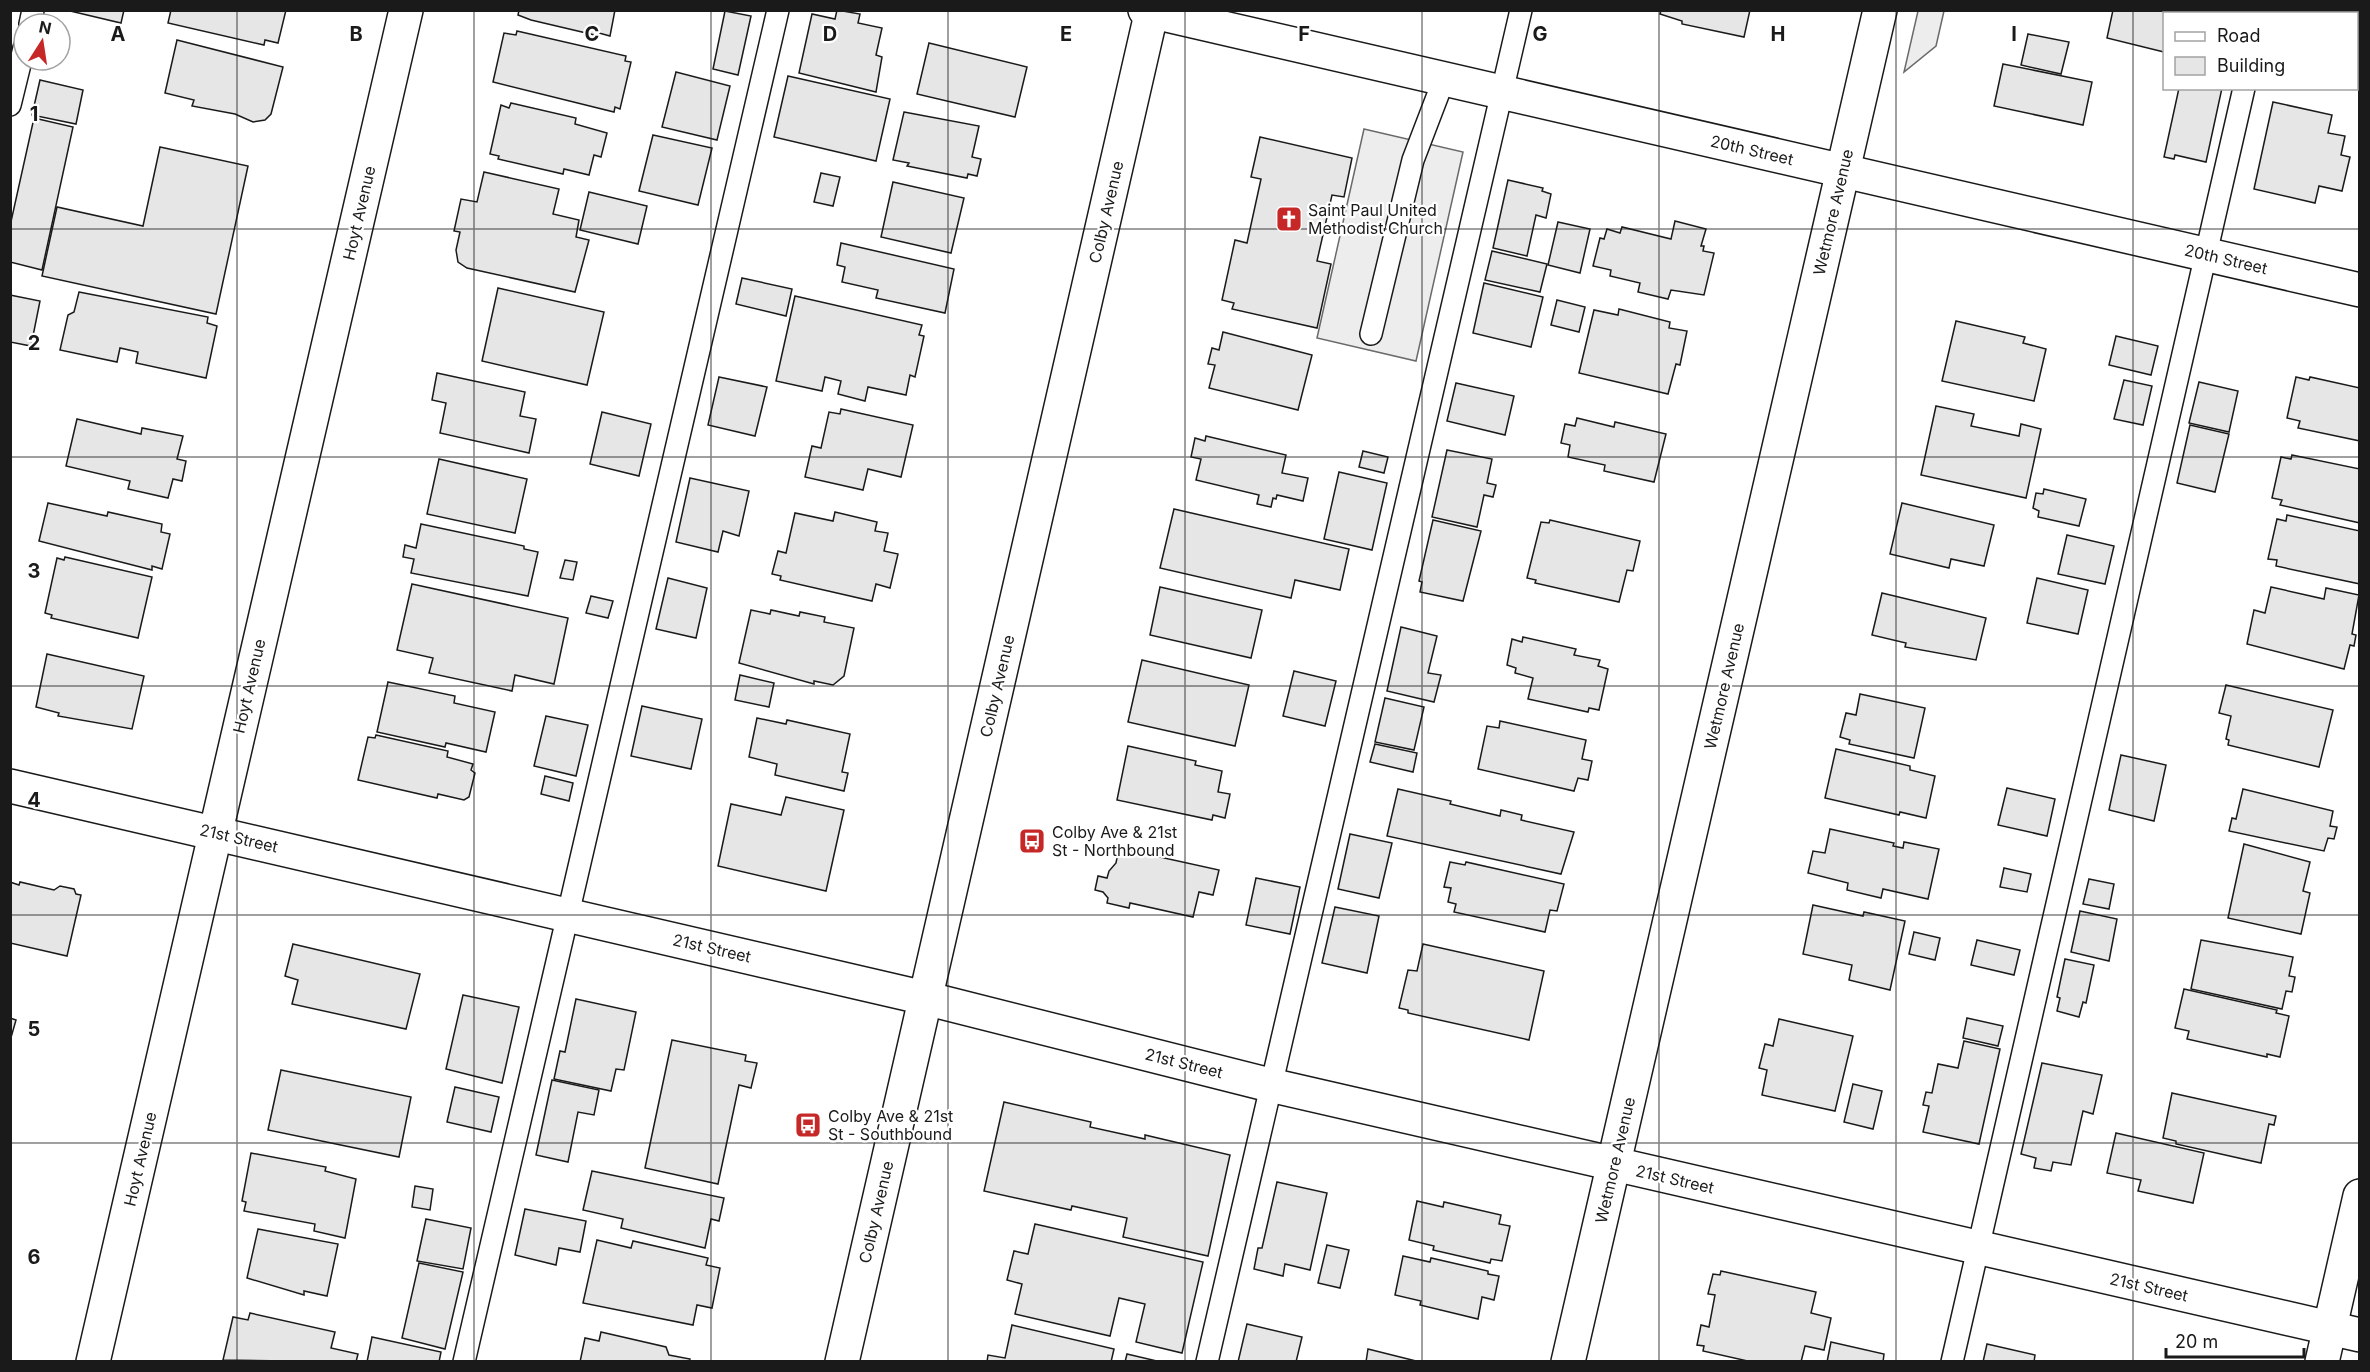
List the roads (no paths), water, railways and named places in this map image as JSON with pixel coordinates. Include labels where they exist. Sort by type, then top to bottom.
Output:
[{"type":"street","name":"Hoyt Avenue","points":[[93,1362],[406,10]]},
{"type":"street","name":"Wetmore Avenue","points":[[1568,1362],[1880,10]]},
{"type":"street","name":"20th Street","points":[[1150,11],[2360,290]]},
{"type":"street","name":"Colby Avenue","points":[[842,1362],[1150,11]]},
{"type":"street","name":"21st Street","points":[[10,786],[925,998],[1270,1085],[2344,1332]]},
{"type":"street","points":[[2322,1362],[2344,1332],[2360,1196]]},
{"type":"lane","points":[[464,1362],[778,10]]},
{"type":"lane","points":[[1207,1362],[1521,10]]},
{"type":"lane","points":[[10,105],[18,72]]},
{"type":"lane","points":[[1371,334],[1413,160],[1444,79]]},
{"type":"lane","points":[[1952,1362],[2244,90]]},
{"type":"place","name":"Saint Paul United Methodist Church","points":[[1289,219]]},
{"type":"place","name":"Colby Ave & 21st St - Northbound","points":[[1032,841]]},
{"type":"place","name":"Colby Ave & 21st St - Southbound","points":[[808,1125]]}]
